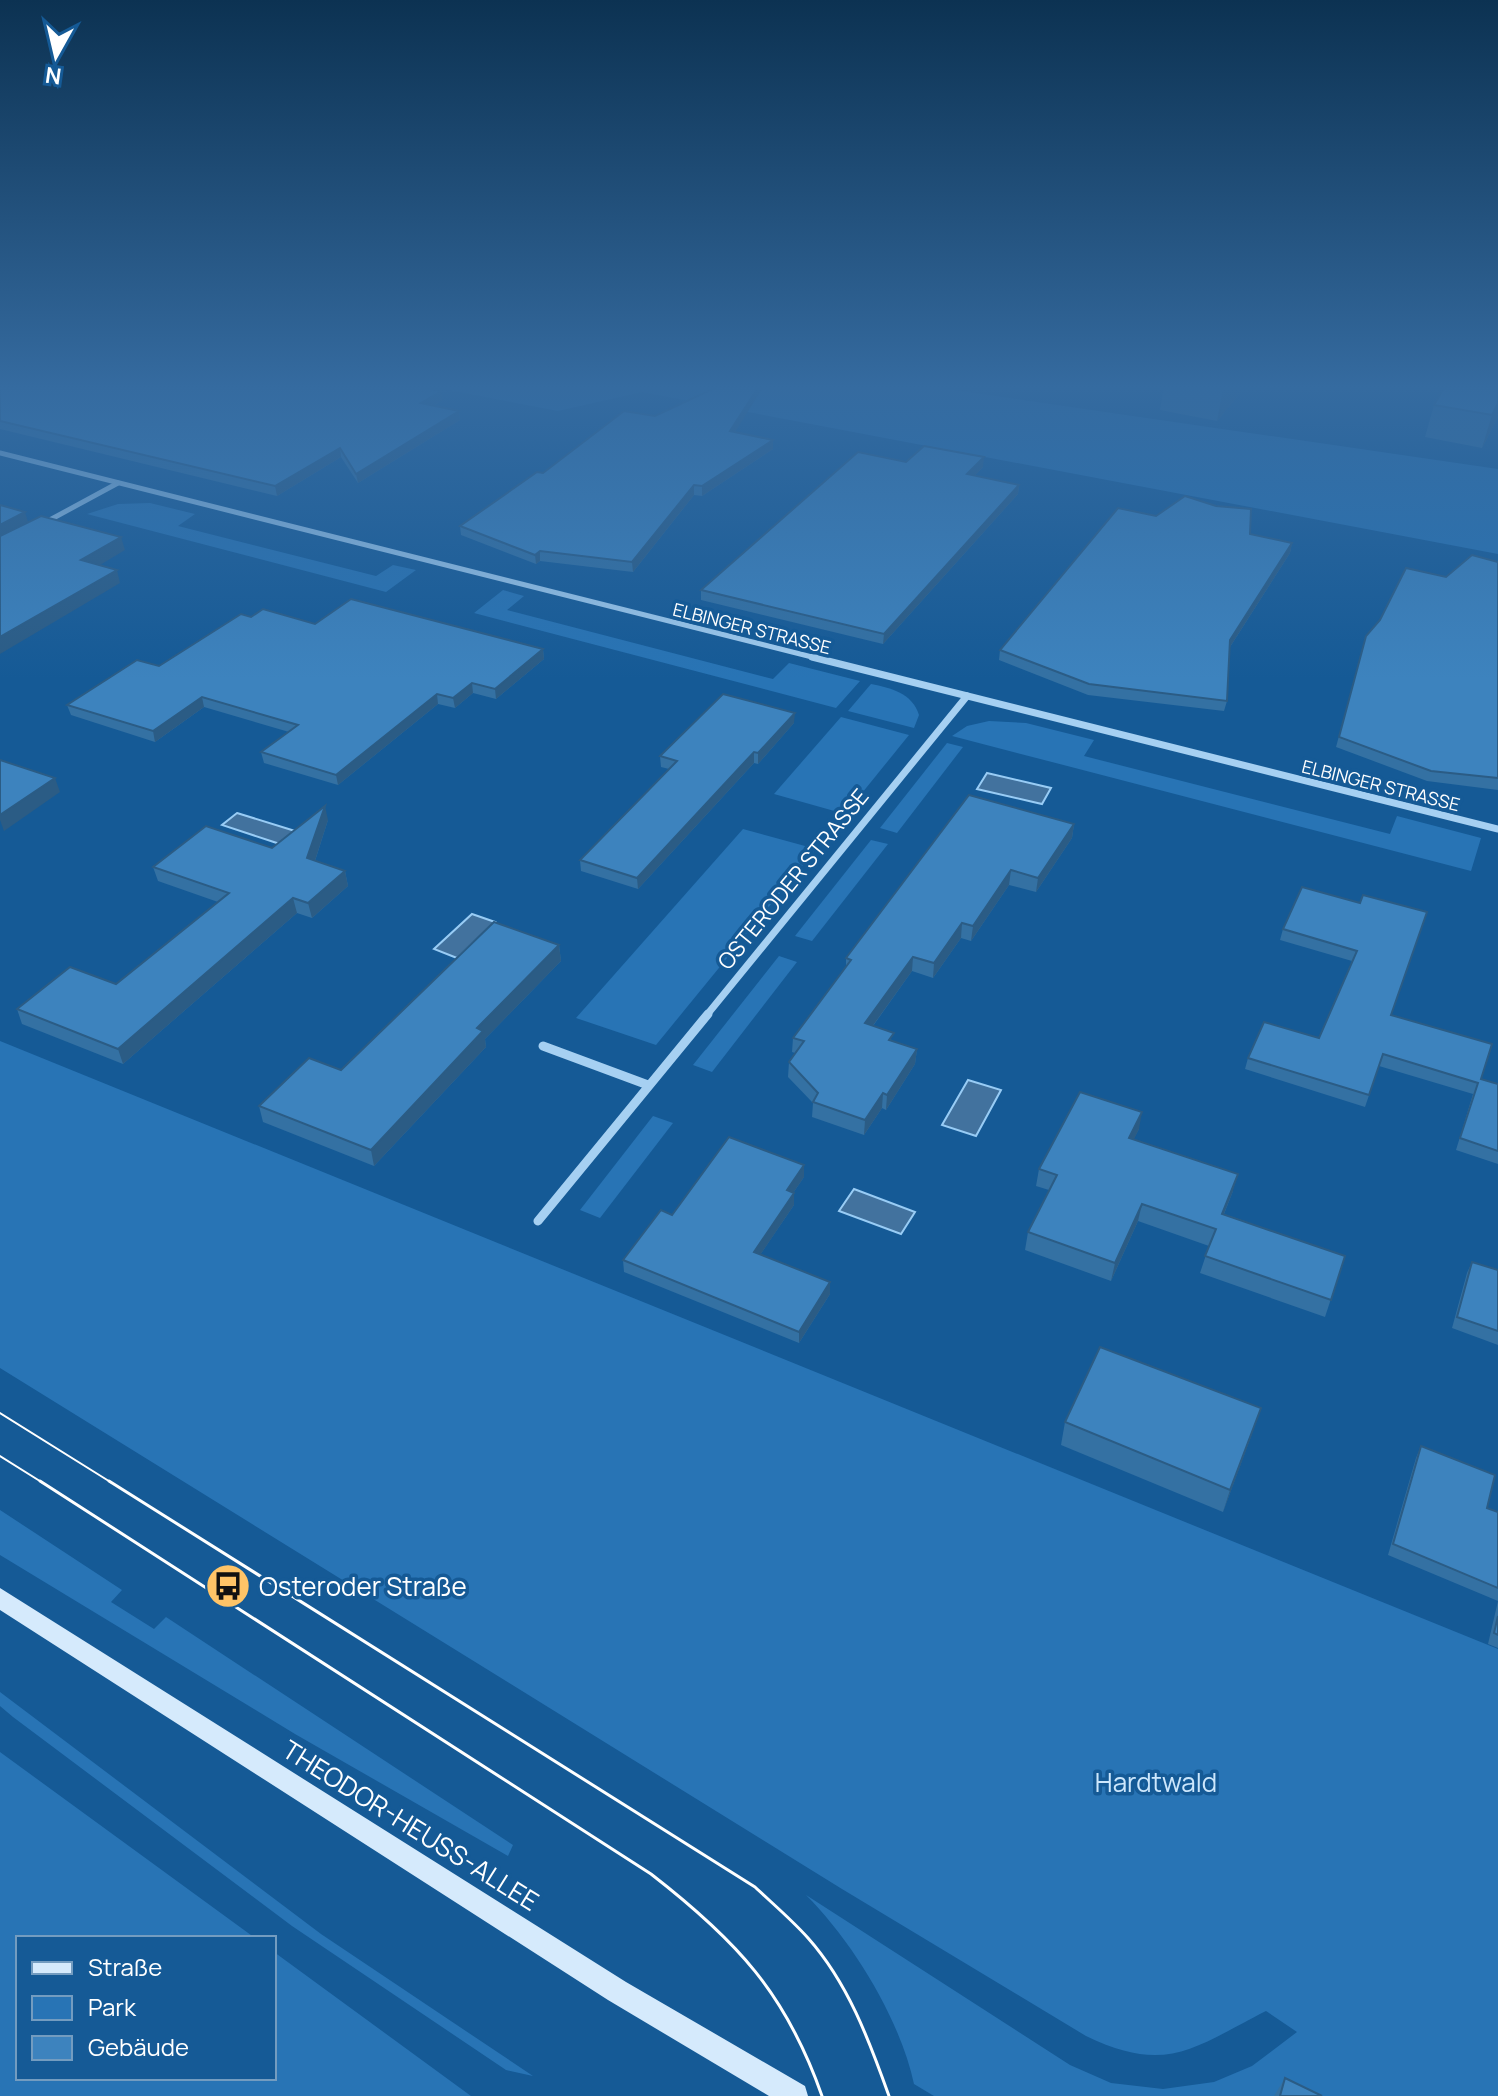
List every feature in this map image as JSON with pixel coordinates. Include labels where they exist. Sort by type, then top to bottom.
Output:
[{"type":"main road","name":"THEODOR-HEUSS-ALLEE","points":[[0,1598],[617,1991],[795,2096]]},
{"type":"street","points":[[41,525],[117,484]]},
{"type":"street","name":"ELBINGER STRASSE","points":[[122,484],[1498,829]]},
{"type":"street","name":"OSTERODER STRASSE","points":[[538,1221],[967,696]]},
{"type":"street","points":[[543,1046],[648,1085]]},
{"type":"green space","points":[[1127,484],[1498,484],[1498,554]]},
{"type":"green space","points":[[150,503],[195,514],[178,526],[376,576],[393,565],[416,570],[386,592],[87,514],[118,504]]},
{"type":"green space","points":[[503,590],[524,596],[507,610],[773,679],[789,663],[860,681],[836,708],[474,613]]},
{"type":"green space","points":[[871,684],[893,690],[911,701],[919,715],[914,728],[848,711]]},
{"type":"green space","points":[[841,717],[909,735],[845,814],[774,794]]},
{"type":"green space","points":[[989,721],[1026,723],[1094,740],[1084,756],[1390,834],[1397,816],[1481,838],[1471,871],[952,736],[967,726]]},
{"type":"green space","points":[[947,743],[963,747],[897,833],[880,828]]},
{"type":"green space","points":[[743,829],[816,849],[656,1045],[576,1018]]},
{"type":"green space","points":[[871,840],[888,844],[812,941],[795,936]]},
{"type":"green space","points":[[779,956],[797,962],[712,1072],[693,1065]]},
{"type":"green space","name":"Hardtwald","points":[[0,1041],[1498,1649],[1498,2096],[934,2096],[914,2084],[898,2034],[872,1983],[841,1935],[806,1895],[1070,2065],[1111,2083],[1163,2089],[1214,2082],[1252,2066],[1297,2032],[1266,2011],[1198,2045],[1159,2055],[1114,2048],[1086,2036],[842,1889],[0,1368]]},
{"type":"green space","points":[[653,1116],[673,1123],[600,1218],[580,1210]]},
{"type":"green space","points":[[0,1510],[122,1590],[111,1602],[154,1629],[166,1617],[513,1845],[508,1856],[295,1734],[0,1555]]},
{"type":"green space","points":[[0,1692],[321,1934],[533,2076],[506,2070],[292,1926],[13,1717],[0,1706]]},
{"type":"green space","points":[[0,1752],[252,1936],[16,1936],[16,2080],[276,2080],[276,1953],[471,2096],[0,2096]]},
{"type":"shaded area","points":[[987,773],[1051,788],[1042,804],[977,789]]},
{"type":"shaded area","points":[[237,813],[295,831],[280,844],[222,825]]},
{"type":"shaded area","points":[[472,914],[495,922],[457,958],[434,949]]},
{"type":"shaded area","points":[[968,1080],[1001,1090],[976,1136],[942,1125]]},
{"type":"shaded area","points":[[854,1189],[915,1212],[901,1234],[839,1211]]},
{"type":"building","points":[[520,484],[705,484],[694,485],[632,562],[540,551],[535,555],[460,526]]},
{"type":"building","points":[[822,484],[1019,485],[884,634],[701,590]]},
{"type":"building","points":[[1185,496],[1216,506],[1251,509],[1250,534],[1292,543],[1230,640],[1227,701],[1089,684],[1000,650],[1118,508],[1156,516]]},
{"type":"building","points":[[0,505],[25,512],[0,525]]},
{"type":"building","points":[[41,516],[121,537],[81,560],[117,570],[0,637],[0,536]]},
{"type":"building","points":[[1472,555],[1498,562],[1498,778],[1431,771],[1339,737],[1366,636],[1380,620],[1406,568],[1446,577]]},
{"type":"building","points":[[351,599],[543,649],[495,689],[472,683],[453,698],[437,694],[336,775],[261,752],[298,725],[202,697],[153,731],[67,705],[137,660],[159,666],[241,614],[251,617],[263,609],[315,624]]},
{"type":"building","points":[[723,694],[795,713],[758,753],[754,752],[637,878],[580,860],[677,761],[660,756]]},
{"type":"building","points":[[0,760],[55,778],[0,815]]},
{"type":"building","points":[[969,795],[1074,824],[1038,878],[1011,870],[973,926],[962,923],[934,963],[913,957],[865,1023],[894,1033],[889,1040],[917,1049],[887,1095],[883,1093],[865,1120],[813,1102],[818,1093],[789,1062],[804,1041],[793,1038],[851,960],[846,958]]},
{"type":"building","points":[[325,806],[307,858],[345,871],[308,903],[293,898],[118,1049],[17,1009],[70,967],[116,984],[229,893],[153,867],[206,826],[272,848]]},
{"type":"building","points":[[1302,887],[1360,903],[1363,895],[1427,912],[1391,1015],[1492,1044],[1481,1079],[1498,1084],[1498,1151],[1460,1138],[1478,1083],[1383,1054],[1369,1095],[1248,1058],[1264,1022],[1319,1038],[1357,951],[1283,929]]},
{"type":"building","points":[[494,922],[559,945],[477,1028],[483,1031],[371,1150],[259,1106],[309,1058],[341,1070]]},
{"type":"building","points":[[1080,1092],[1142,1112],[1129,1138],[1238,1174],[1222,1214],[1345,1256],[1331,1300],[1205,1256],[1216,1229],[1142,1204],[1115,1263],[1028,1232],[1057,1175],[1039,1169]]},
{"type":"building","points":[[729,1137],[804,1165],[787,1190],[794,1193],[754,1252],[830,1282],[799,1332],[623,1260],[661,1210],[672,1215]]},
{"type":"building","points":[[1472,1262],[1498,1270],[1498,1331],[1457,1317]]},
{"type":"building","points":[[1100,1347],[1261,1408],[1230,1490],[1065,1422]]},
{"type":"building","points":[[1421,1446],[1495,1475],[1487,1508],[1498,1512],[1498,1588],[1393,1544]]},
{"type":"building","points":[[1285,2078],[1322,2096],[1280,2096]]},
{"type":"tram line","points":[[0,1413],[112,1483]]},
{"type":"tram line","points":[[0,1456],[43,1483]]},
{"type":"tram line","points":[[40,1481],[651,1874],[709,1922],[755,1971],[792,2027],[822,2096]]},
{"type":"tram line","points":[[109,1481],[755,1887],[808,1938],[835,1974],[865,2033],[889,2096]]},
{"type":"place","name":"Osteroder Straße","points":[[228,1586]]}]
